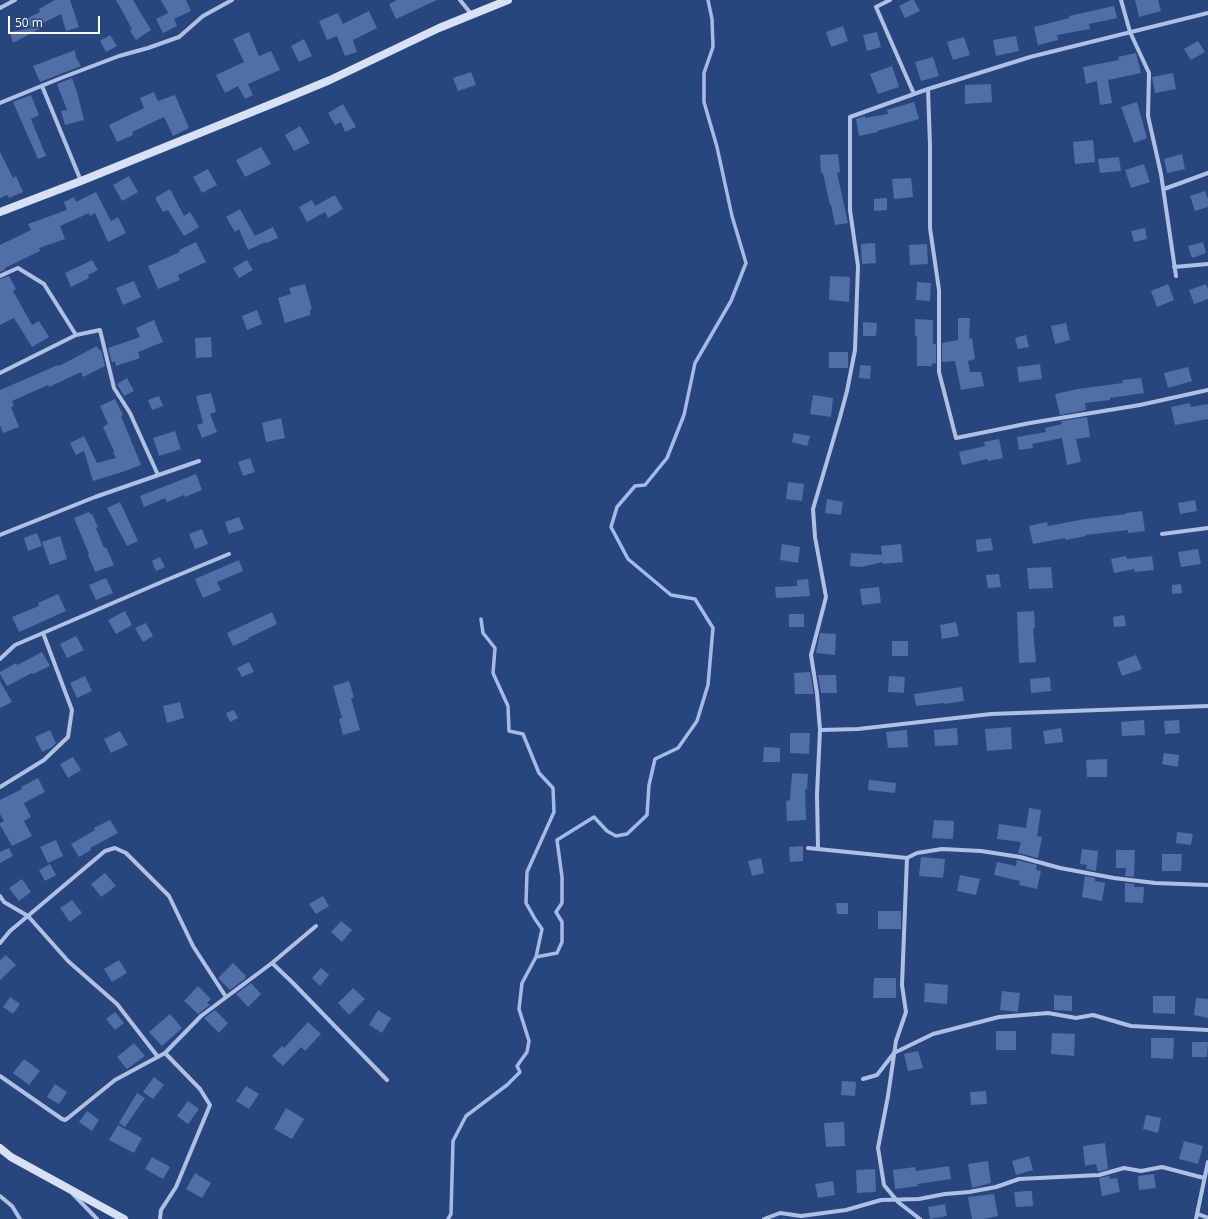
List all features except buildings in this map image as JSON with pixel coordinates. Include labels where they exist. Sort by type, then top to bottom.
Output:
[{"type":"street","points":[[0,8],[15,0]]},
{"type":"street","points":[[0,103],[119,56],[179,37],[202,16],[232,0]]},
{"type":"street","points":[[460,0],[472,15]]},
{"type":"street","points":[[0,212],[81,181],[330,80],[439,28],[508,0]]},
{"type":"street","points":[[890,0],[876,7],[914,94]]},
{"type":"street","points":[[1121,0],[1130,32],[1149,74],[1148,116],[1164,189],[1176,276]]},
{"type":"street","points":[[818,849],[817,794],[820,730],[818,693],[811,655],[826,597],[815,537],[813,509],[847,391],[855,350],[858,266],[850,210],[850,117],[928,89],[1030,58],[1208,13]]},
{"type":"street","points":[[42,86],[81,181]]},
{"type":"street","points":[[928,89],[930,228],[939,290],[939,372],[956,438],[1030,423],[1140,405],[1208,390]]},
{"type":"street","points":[[1164,189],[1208,173]]},
{"type":"street","points":[[1174,267],[1208,264]]},
{"type":"street","points":[[0,276],[18,268],[44,284],[76,336]]},
{"type":"street","points":[[0,373],[76,336],[100,330],[114,388],[130,414],[158,476]]},
{"type":"street","points":[[0,535],[95,497],[199,461]]},
{"type":"street","points":[[1162,534],[1208,528]]},
{"type":"street","points":[[0,658],[15,646],[43,633],[229,554]]},
{"type":"street","points":[[0,787],[44,760],[68,737],[72,710],[43,633]]},
{"type":"street","points":[[820,730],[858,729],[991,714],[1208,706]]},
{"type":"street","points":[[0,943],[10,931],[105,851],[115,848],[126,853],[169,896],[193,946],[226,997]]},
{"type":"street","points":[[808,848],[907,858],[917,853],[942,848],[981,851],[1020,857],[1060,868],[1114,878],[1155,883],[1208,885]]},
{"type":"street","points":[[907,858],[902,985],[906,1012],[896,1040],[888,1096],[878,1148],[884,1185],[896,1199],[920,1219]]},
{"type":"street","points":[[0,896],[4,902],[28,916],[68,961],[117,1004],[158,1057]]},
{"type":"street","points":[[0,1076],[65,1120],[115,1080],[165,1053],[202,1016],[272,963],[316,926]]},
{"type":"street","points":[[272,963],[387,1080]]},
{"type":"street","points":[[863,1078],[877,1074],[894,1053],[933,1034],[999,1017],[1048,1013],[1076,1018],[1093,1015],[1131,1026],[1208,1030]]},
{"type":"street","points":[[160,1219],[161,1210],[176,1187],[210,1105],[200,1089],[165,1053]]},
{"type":"street","points":[[0,1148],[11,1157],[124,1219]]},
{"type":"street","points":[[1196,1219],[1208,1162]]},
{"type":"street","points":[[764,1219],[780,1213],[801,1216],[846,1210],[881,1200],[919,1199],[945,1194],[969,1192],[1019,1179],[1099,1175],[1124,1168],[1141,1171],[1162,1167],[1204,1178]]},
{"type":"street","points":[[68,1189],[96,1219]]},
{"type":"street","points":[[0,1196],[12,1206],[20,1219]]},
{"type":"street","points":[[1198,1214],[1208,1218]]},
{"type":"waterway","points":[[448,1219],[451,1214],[453,1141],[466,1116],[507,1085],[520,1072],[517,1066],[527,1052],[529,1041],[519,1009],[522,983],[536,957],[557,953],[562,942],[562,922],[556,912],[562,903],[562,877],[557,840],[594,817],[607,831],[616,836],[627,834],[647,815],[649,785],[655,759],[678,748],[697,721],[708,685],[713,628],[695,599],[671,595],[628,559],[611,527],[617,507],[635,486],[645,485],[667,458],[684,415],[695,363],[731,301],[746,263],[732,216],[717,147],[704,102],[704,73],[713,47],[712,19],[708,0]]},
{"type":"waterway","points":[[481,619],[483,633],[495,648],[493,673],[508,706],[509,731],[523,734],[539,773],[553,788],[554,812],[527,872],[526,903],[542,929],[536,957]]}]
